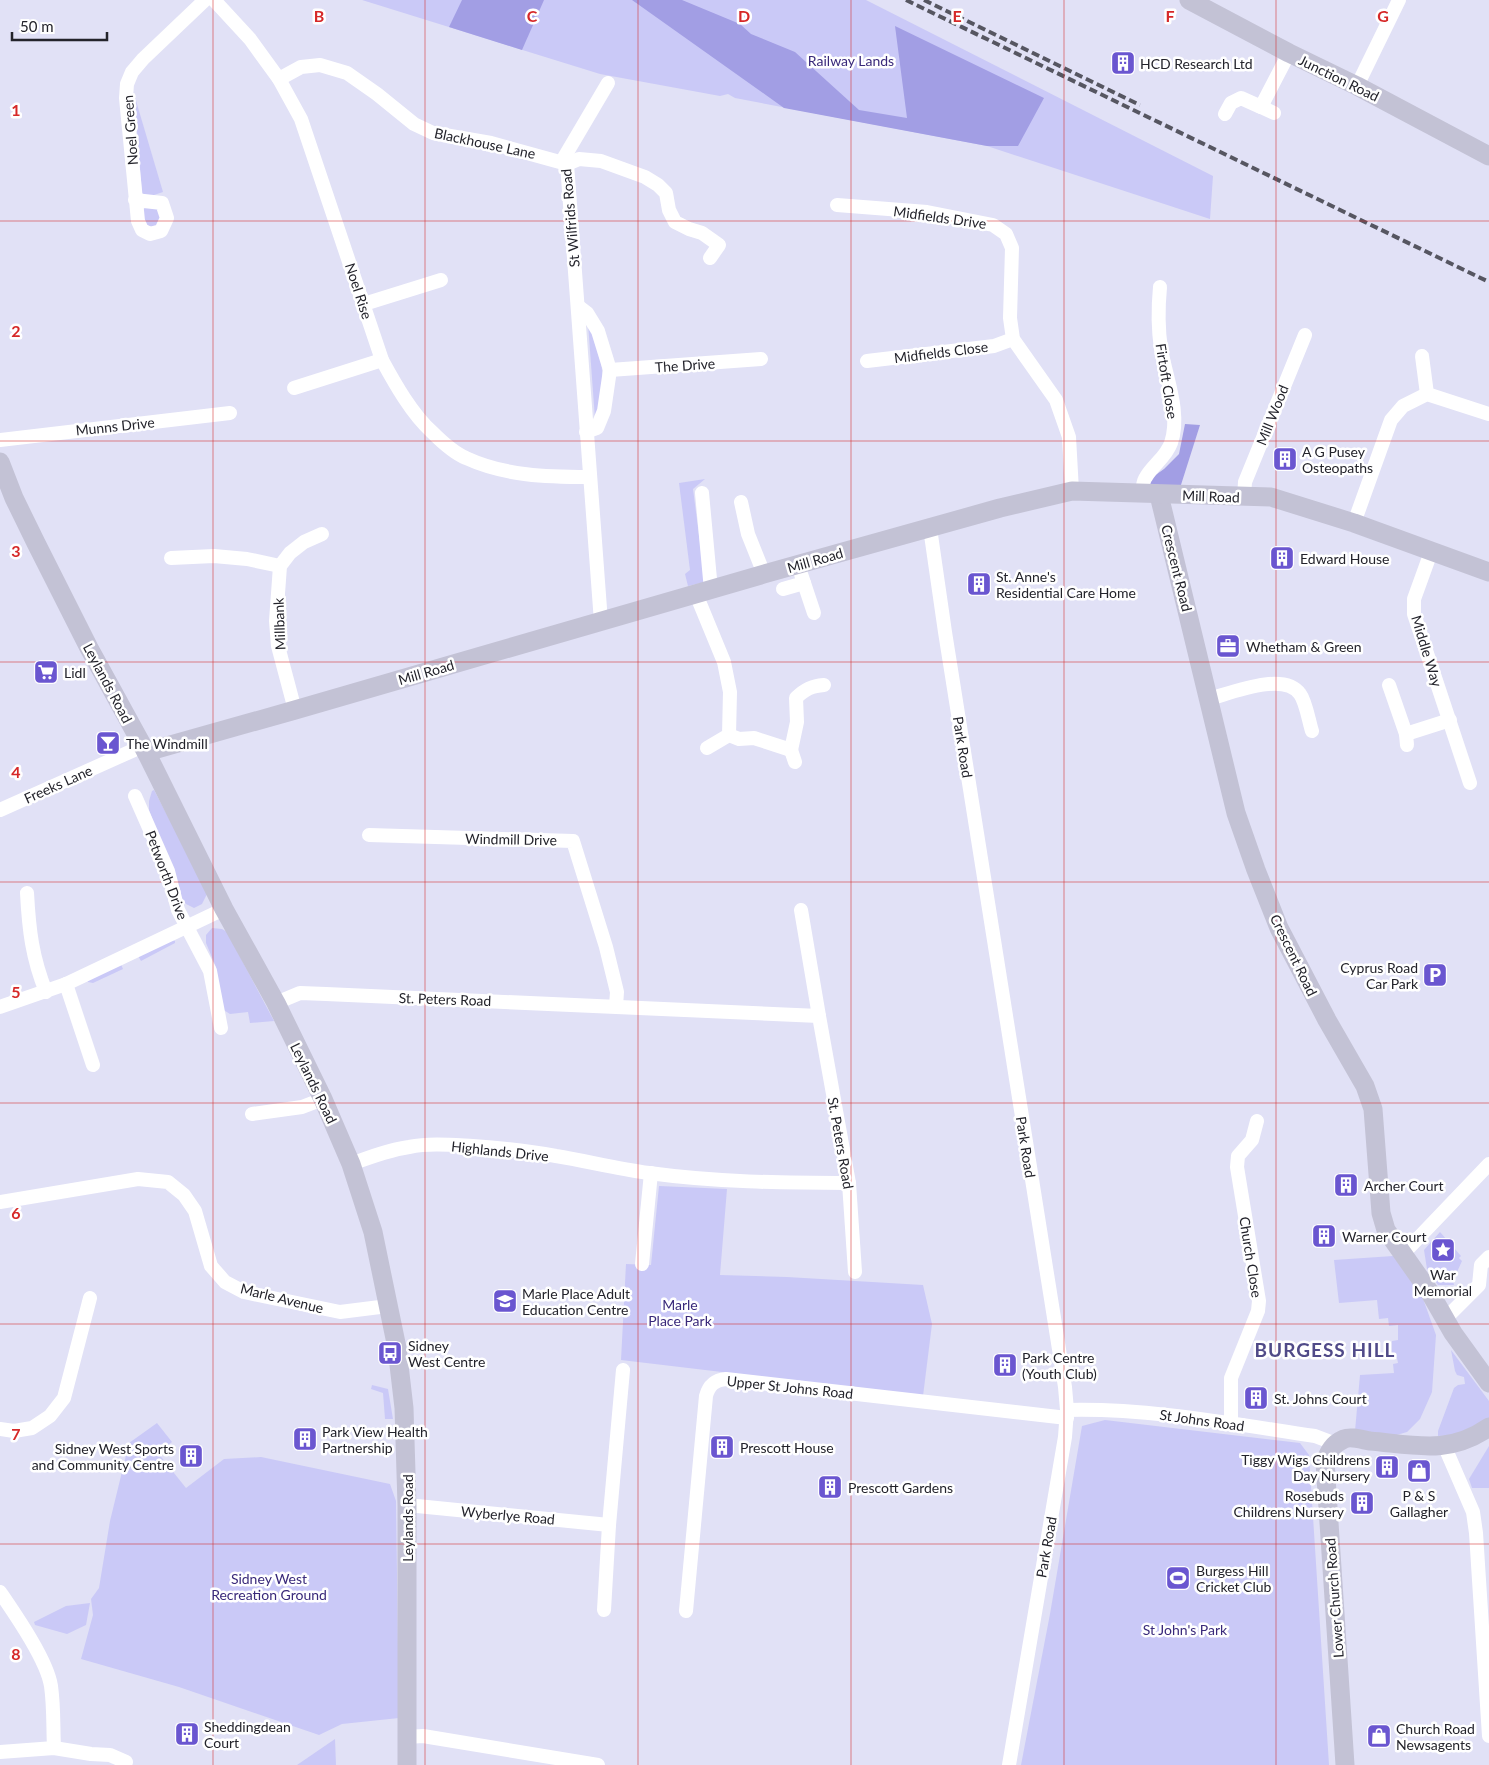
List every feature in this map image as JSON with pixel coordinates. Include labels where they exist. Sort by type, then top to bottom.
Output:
[{"type":"street","name":"Noel Green","points":[[136,200],[126,98],[132,72],[143,59],[205,0]]},
{"type":"street","name":"Noel Rise","points":[[214,0],[250,39],[279,79],[301,119],[382,360],[403,396],[431,432],[464,457],[505,471],[548,477],[590,477]]},
{"type":"street","name":"Junction Road","points":[[1189,0],[1489,156]]},
{"type":"street","points":[[1357,86],[1399,0]]},
{"type":"street","points":[[1225,114],[1231,103],[1241,98],[1268,110],[1289,53]]},
{"type":"street","name":"Blackhouse Lane","points":[[279,79],[301,67],[320,65],[347,73],[414,124],[433,133],[491,142],[565,162]]},
{"type":"street","name":"St Wilfrids Road","points":[[600,622],[578,306],[565,162],[608,83]]},
{"type":"street","points":[[565,162],[579,159],[601,161],[645,177],[658,184],[666,193],[669,210],[674,222],[702,233],[720,245],[710,258]]},
{"type":"street","name":"Midfields Drive","points":[[837,205],[927,212],[1000,228],[1009,239],[1012,248],[1010,318],[1013,339],[1056,400],[1069,437],[1072,491]]},
{"type":"street","points":[[364,304],[441,280]]},
{"type":"street","name":"Firtoft Close","points":[[1140,494],[1146,475],[1168,449],[1174,429],[1173,411],[1161,348],[1159,325],[1160,287]]},
{"type":"street","points":[[578,306],[587,313],[598,331],[610,370],[604,411],[597,428],[586,432]]},
{"type":"street","name":"Mill Wood","points":[[1244,497],[1245,482],[1305,335]]},
{"type":"street","name":"Midfields Close","points":[[867,361],[994,346],[1013,339]]},
{"type":"street","points":[[1422,356],[1427,394]]},
{"type":"street","points":[[294,388],[382,360]]},
{"type":"street","name":"The Drive","points":[[610,370],[761,360]]},
{"type":"street","points":[[1354,524],[1391,420],[1403,406],[1427,394],[1489,414]]},
{"type":"street","name":"Munns Drive","points":[[0,440],[230,413]]},
{"type":"street","name":"Leylands Road","points":[[0,462],[14,498],[89,648],[144,749],[224,909],[276,1003],[323,1099],[351,1164],[373,1232],[397,1348],[404,1408],[407,1505],[407,1765]]},
{"type":"street","name":"Mill Road","points":[[144,749],[160,747],[295,710],[764,574],[801,574],[930,528],[1000,508],[1072,491],[1272,497],[1489,572]]},
{"type":"street","points":[[702,492],[704,592],[724,662],[730,692],[729,735]]},
{"type":"street","name":"Crescent Road","points":[[1159,495],[1236,813],[1279,928],[1365,1086],[1372,1109],[1381,1213],[1386,1230],[1429,1291],[1444,1320],[1489,1383]]},
{"type":"street","points":[[741,502],[748,534],[764,574]]},
{"type":"street","name":"Park Road","points":[[930,528],[943,623],[1065,1387],[1067,1414],[1009,1765]]},
{"type":"street","points":[[171,558],[214,556],[247,559],[280,566],[290,553],[304,542],[322,534]]},
{"type":"street","name":"Middle Way","points":[[1431,552],[1414,599],[1414,614],[1470,783]]},
{"type":"street","name":"Millbank","points":[[280,566],[276,621],[278,646],[295,710]]},
{"type":"street","points":[[782,589],[801,574],[814,613]]},
{"type":"street","points":[[1209,699],[1270,683],[1281,683],[1291,686],[1301,695],[1312,732]]},
{"type":"street","points":[[729,735],[739,739],[754,738],[793,756],[797,722],[796,698],[803,690],[813,686],[824,685]]},
{"type":"street","points":[[1389,685],[1406,740],[1450,720]]},
{"type":"street","points":[[706,748],[729,735]]},
{"type":"street","name":"Freeks Lane","points":[[0,810],[144,749]]},
{"type":"street","name":"Petworth Drive","points":[[135,796],[168,871],[178,910],[210,970],[221,1028]]},
{"type":"street","name":"Windmill Drive","points":[[369,835],[573,841],[606,947],[617,992],[616,1006]]},
{"type":"street","points":[[27,893],[30,936],[38,972],[46,992]]},
{"type":"street","name":"Petworth Drive","points":[[0,1007],[66,984],[224,909]]},
{"type":"street","name":"St. Peters Road","points":[[801,910],[849,1183],[855,1272]]},
{"type":"street","points":[[66,984],[93,1065]]},
{"type":"street","name":"St. Peters Road","points":[[276,1003],[300,993],[819,1016]]},
{"type":"street","points":[[252,1114],[302,1108],[323,1099]]},
{"type":"street","name":"Church Close","points":[[1231,1424],[1231,1378],[1258,1311],[1259,1302],[1237,1167],[1238,1156],[1252,1140],[1257,1121]]},
{"type":"street","name":"Highlands Drive","points":[[351,1164],[375,1155],[408,1147],[456,1145],[555,1156],[613,1168],[651,1173],[764,1183],[849,1183]]},
{"type":"street","points":[[1403,1254],[1489,1164]]},
{"type":"street","points":[[642,1264],[651,1173]]},
{"type":"street","name":"Marle Avenue","points":[[0,1202],[138,1179],[168,1182],[184,1195],[195,1211],[211,1266],[225,1282],[244,1292],[340,1312],[388,1306]]},
{"type":"street","points":[[1444,1320],[1479,1285],[1481,1265],[1489,1257]]},
{"type":"street","points":[[0,1429],[14,1431],[32,1428],[50,1416],[64,1398],[90,1298]]},
{"type":"street","points":[[604,1610],[624,1370]]},
{"type":"street","name":"Upper St Johns Road","points":[[686,1611],[706,1396],[708,1389],[719,1380],[726,1379],[1067,1414]]},
{"type":"street","name":"St Johns Road","points":[[1067,1414],[1093,1409],[1147,1412],[1315,1436],[1336,1444]]},
{"type":"street","points":[[1336,1444],[1346,1438],[1432,1447],[1444,1446],[1466,1441],[1489,1427]]},
{"type":"street","name":"Lower Church Road","points":[[1336,1444],[1331,1448],[1325,1462],[1345,1765]]},
{"type":"street","points":[[1444,1446],[1470,1505],[1476,1532],[1489,1736]]},
{"type":"street","name":"Wyberlye Road","points":[[407,1505],[610,1525]]},
{"type":"street","points":[[0,1592],[42,1661],[51,1685],[54,1748]]},
{"type":"street","points":[[407,1737],[423,1736],[598,1765]]},
{"type":"street","points":[[0,1752],[54,1748],[110,1755],[126,1762]]},
{"type":"green space","name":"Railway Lands","points":[[362,0],[866,0],[1213,176],[1210,219],[987,146],[735,98],[728,94],[720,96],[600,74]]},
{"type":"green space","points":[[134,94],[163,192],[148,197],[142,193]]},
{"type":"green space","points":[[150,205],[162,212],[159,227],[146,226],[142,214],[144,208]]},
{"type":"green space","points":[[588,323],[598,345],[602,370],[601,395],[595,419]]},
{"type":"green space","points":[[705,479],[693,489],[705,582],[688,586],[685,574],[690,570],[679,483]]},
{"type":"green space","points":[[154,790],[207,894],[202,904],[194,908],[186,904],[181,897],[149,810],[149,801]]},
{"type":"green space","points":[[212,928],[222,929],[227,932],[274,1021],[250,1023],[248,1012],[230,1014],[222,1009],[216,967],[206,943],[206,935]]},
{"type":"green space","points":[[169,939],[175,941],[175,943],[141,961],[137,954]]},
{"type":"green space","points":[[120,962],[123,969],[93,983],[88,982],[86,977]]},
{"type":"green space","name":"Marle Place Park","points":[[659,1186],[727,1189],[720,1275],[923,1285],[932,1324],[923,1396],[621,1360],[626,1264],[651,1265]]},
{"type":"green space","points":[[1440,1232],[1461,1256],[1459,1258],[1462,1261],[1453,1281],[1454,1285],[1438,1285],[1427,1269],[1424,1250]]},
{"type":"green space","points":[[1393,1256],[1421,1293],[1436,1335],[1432,1392],[1420,1419],[1407,1432],[1393,1436],[1355,1431],[1360,1375],[1394,1373],[1393,1364],[1398,1363],[1397,1358],[1392,1358],[1392,1341],[1398,1340],[1398,1325],[1389,1326],[1388,1318],[1379,1319],[1377,1300],[1339,1303],[1334,1260]]},
{"type":"green space","points":[[1451,1350],[1489,1401],[1489,1419],[1463,1435],[1438,1436],[1438,1431],[1454,1388],[1465,1384],[1464,1377],[1457,1375],[1455,1371]]},
{"type":"green space","points":[[372,1385],[388,1389],[393,1419],[385,1419],[383,1393],[371,1389]]},
{"type":"green space","name":"St John's Park","points":[[1105,1420],[1300,1443],[1309,1455],[1329,1765],[1021,1765],[1050,1614],[1082,1426]]},
{"type":"green space","name":"Sidney West Recreation Ground","points":[[157,1423],[172,1442],[158,1453],[186,1488],[224,1459],[261,1457],[390,1484],[396,1501],[399,1718],[342,1724],[319,1735],[179,1687],[81,1659],[93,1615],[91,1599],[99,1588],[110,1521],[129,1443]]},
{"type":"green space","points":[[1489,1446],[1489,1488],[1472,1488],[1469,1479]]},
{"type":"green space","points":[[90,1603],[86,1625],[67,1634],[35,1625],[34,1622],[66,1606]]},
{"type":"green space","points":[[335,1739],[336,1765],[297,1765]]},
{"type":"shaded area","points":[[462,0],[544,0],[522,50],[449,27]]},
{"type":"shaded area","points":[[632,0],[682,0],[740,24],[751,34],[795,52],[859,110],[907,118],[895,26],[1044,98],[1018,146],[987,146],[784,108]]},
{"type":"shaded area","points":[[1185,424],[1200,425],[1180,488],[1150,484],[1150,479],[1164,469],[1179,454]]},
{"type":"railway","points":[[906,0],[1489,282]]},
{"type":"railway","points":[[924,0],[1140,105]]},
{"type":"place","name":"HCD Research Ltd","points":[[1123,63]]},
{"type":"place","name":"A G Pusey Osteopaths","points":[[1285,459]]},
{"type":"place","name":"Edward House","points":[[1282,558]]},
{"type":"place","name":"St. Anne's Residential Care Home","points":[[979,584]]},
{"type":"place","name":"Whetham & Green","points":[[1228,646]]},
{"type":"place","name":"Lidl","points":[[46,672]]},
{"type":"place","name":"The Windmill","points":[[108,743]]},
{"type":"place","name":"Cyprus Road Car Park","points":[[1435,975]]},
{"type":"place","name":"Archer Court","points":[[1346,1185]]},
{"type":"place","name":"Warner Court","points":[[1324,1236]]},
{"type":"place","name":"War Memorial","points":[[1443,1250]]},
{"type":"place","name":"Marle Place Adult Education Centre","points":[[505,1301]]},
{"type":"place","name":"Sidney West Centre","points":[[390,1353]]},
{"type":"place","name":"Park Centre (Youth Club)","points":[[1005,1365]]},
{"type":"place","name":"St. Johns Court","points":[[1256,1398]]},
{"type":"place","name":"Park View Health Partnership","points":[[305,1439]]},
{"type":"place","name":"Prescott House","points":[[722,1447]]},
{"type":"place","name":"Sidney West Sports and Community Centre","points":[[191,1456]]},
{"type":"place","name":"Tiggy Wigs Childrens Day Nursery","points":[[1387,1467]]},
{"type":"place","name":"P & S Gallagher","points":[[1419,1471]]},
{"type":"place","name":"Prescott Gardens","points":[[830,1487]]},
{"type":"place","name":"Rosebuds Childrens Nursery","points":[[1362,1503]]},
{"type":"place","name":"Burgess Hill Cricket Club","points":[[1178,1578]]},
{"type":"place","name":"Sheddingdean Court","points":[[187,1734]]},
{"type":"place","name":"Church Road Newsagents","points":[[1379,1736]]},
{"type":"district","name":"BURGESS HILL","points":[[1325,1349]]}]
